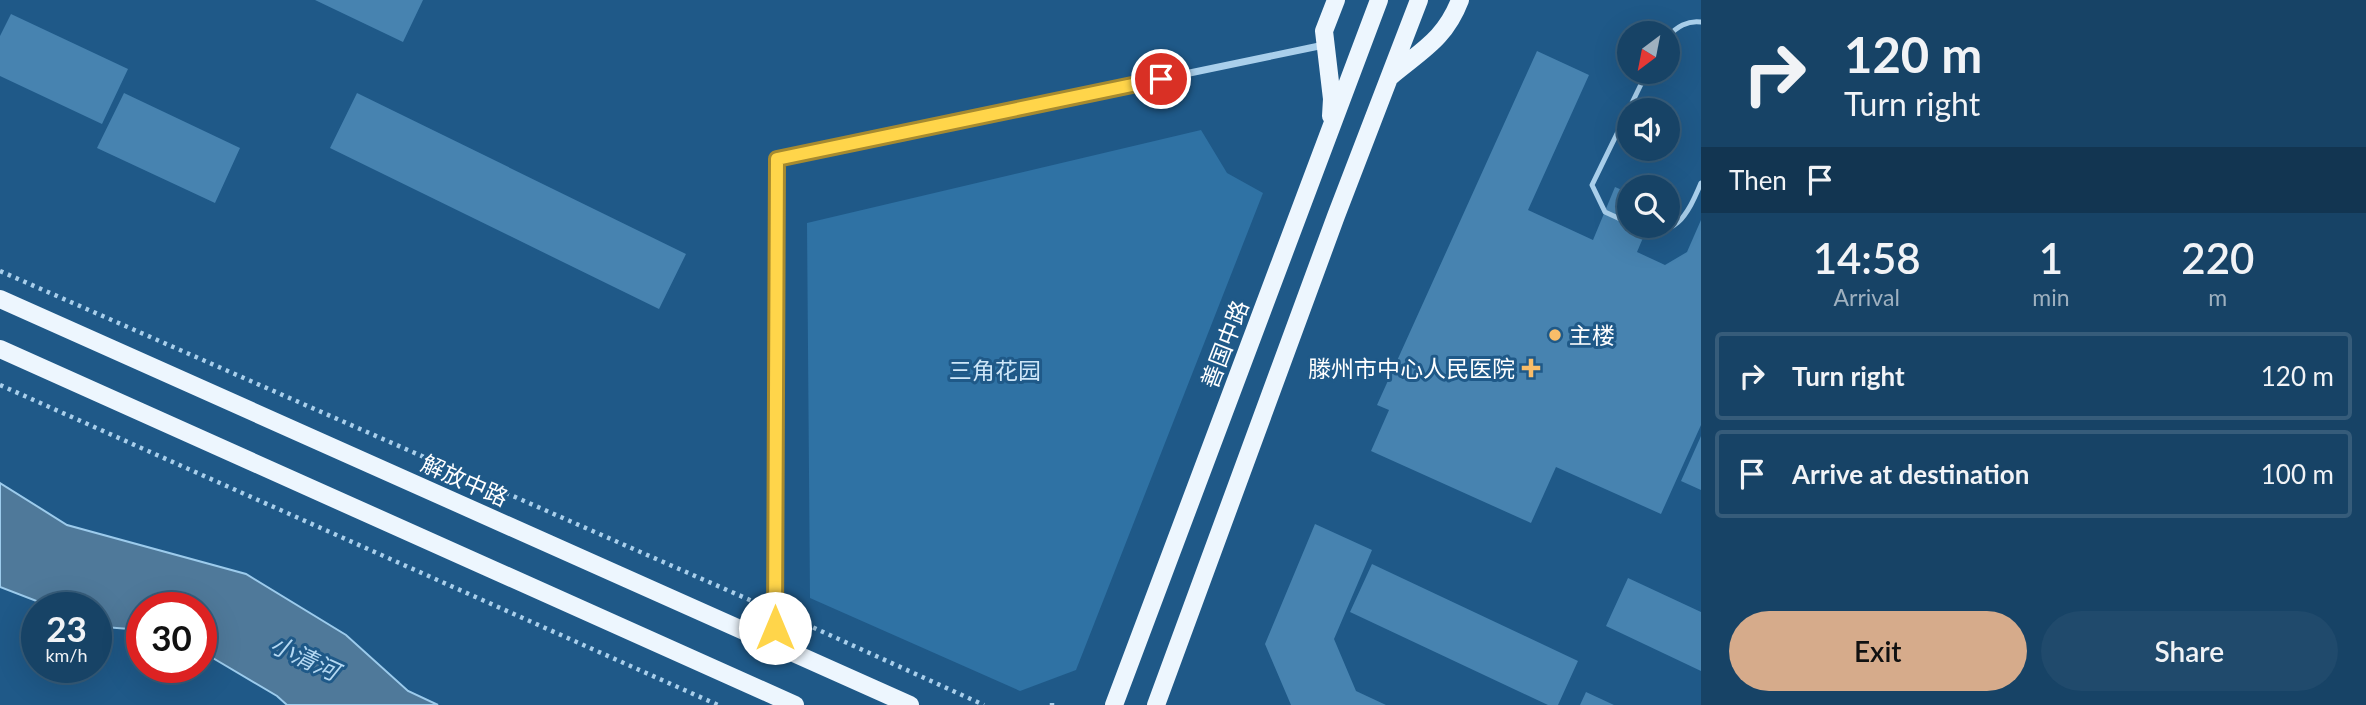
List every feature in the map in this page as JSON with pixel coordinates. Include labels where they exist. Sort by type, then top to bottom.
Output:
[{"type":"main road","points":[[1331,129],[1332,99],[1324,31],[1336,0]]},
{"type":"main road","name":"善国中路","points":[[1114,705],[1379,0]]},
{"type":"main road","points":[[1156,705],[1336,216],[1419,0]]},
{"type":"main road","points":[[1389,79],[1441,35],[1452,20],[1460,0]]},
{"type":"main road","name":"解放中路","points":[[0,299],[910,705]]},
{"type":"main road","points":[[0,349],[795,705]]},
{"type":"street","points":[[775,645],[777,159],[1325,45]]},
{"type":"lane","points":[[1680,27],[1695,21],[1701,22]]},
{"type":"lane","points":[[1617,218],[1605,212],[1592,185],[1641,84]]},
{"type":"lane","points":[[1680,223],[1701,183]]},
{"type":"path","points":[[0,271],[984,705]]},
{"type":"path","points":[[0,385],[718,705]]},
{"type":"green space","name":"三角花园","points":[[1201,130],[1227,173],[1263,193],[1076,670],[1020,691],[810,598],[807,223]]},
{"type":"water","name":"小清河","points":[[0,483],[67,525],[246,574],[346,635],[408,691],[438,705],[287,705],[277,696],[217,660],[217,592],[126,592],[126,629],[112,628],[112,592],[21,592],[21,595],[0,587]]},
{"type":"building","points":[[315,0],[423,0],[403,42]]},
{"type":"building","points":[[11,14],[128,69],[102,124],[0,76],[0,36]]},
{"type":"building","name":"滕州市中心人民医院","points":[[1537,51],[1589,75],[1528,210],[1593,240],[1615,187],[1617,238],[1643,238],[1637,252],[1665,265],[1687,252],[1701,220],[1701,425],[1661,514],[1556,467],[1531,523],[1371,451],[1389,410],[1377,405]]},
{"type":"building","points":[[124,93],[240,148],[215,203],[97,148]]},
{"type":"building","points":[[357,93],[686,254],[659,309],[330,148]]},
{"type":"building","points":[[1701,436],[1701,490],[1681,481]]},
{"type":"building","points":[[1315,524],[1372,550],[1334,639],[1356,691],[1386,705],[1291,705],[1265,644]]},
{"type":"building","points":[[1372,564],[1578,661],[1558,705],[1548,705],[1350,612]]},
{"type":"building","points":[[1628,578],[1701,612],[1701,671],[1606,626]]},
{"type":"building","points":[[1586,692],[1614,705],[1580,705]]},
{"type":"place","name":"主楼","points":[[1555,335]]},
{"type":"place","name":"滕州市中心人民医院","points":[[1531,368]]},
{"type":"route","points":[[775,628],[777,159],[1161,79]]}]
